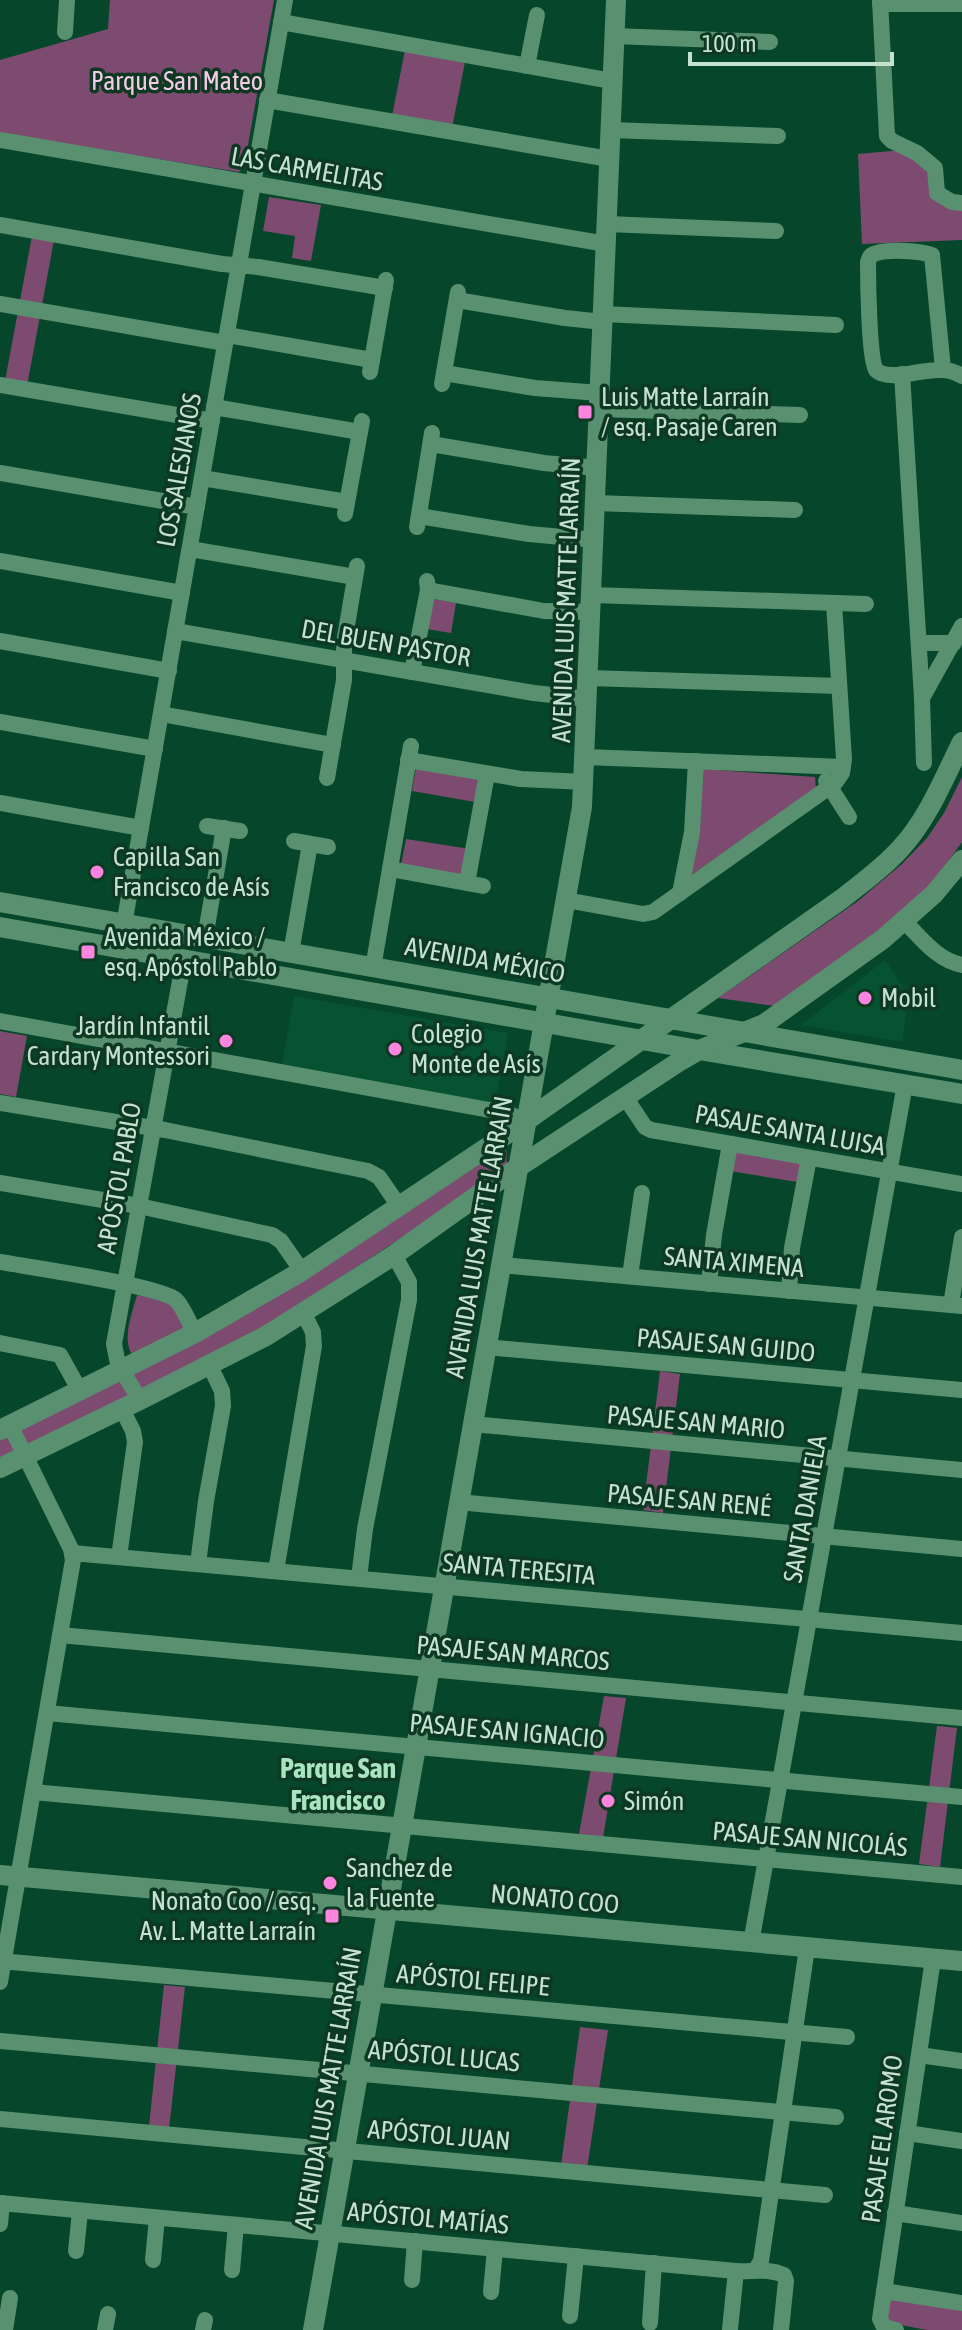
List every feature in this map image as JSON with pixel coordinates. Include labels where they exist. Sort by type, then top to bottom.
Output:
[{"type":"street","points":[[65,32],[67,0]]},
{"type":"street","name":"LOS SALESIANOS","points":[[120,948],[285,0]]},
{"type":"street","name":"AVENIDA LUIS MATTE LARRAÍN","points":[[313,2330],[580,825],[585,782],[616,0]]},
{"type":"street","points":[[962,4],[880,2],[887,136],[917,153],[935,168],[937,193],[952,202],[962,203]]},
{"type":"street","points":[[527,66],[537,15]]},
{"type":"street","points":[[281,22],[612,81]]},
{"type":"street","points":[[614,36],[770,42]]},
{"type":"street","points":[[267,100],[609,159]]},
{"type":"street","points":[[611,130],[778,136]]},
{"type":"street","name":"LAS CARMELITAS","points":[[0,140],[253,184],[606,234],[776,231]]},
{"type":"street","points":[[0,225],[239,265],[385,284],[371,366],[226,339],[0,304]]},
{"type":"street","points":[[943,369],[932,255],[923,252],[878,252],[870,256],[873,363],[876,370],[884,374],[902,374],[943,369],[962,376]]},
{"type":"street","points":[[800,415],[600,401],[535,388],[443,378],[458,296],[565,318],[836,325]]},
{"type":"street","points":[[902,374],[924,763]]},
{"type":"street","points":[[0,385],[213,414],[361,426],[346,508],[202,478]]},
{"type":"street","points":[[595,540],[418,521],[432,438],[544,463],[597,468]]},
{"type":"street","points":[[0,473],[197,507]]},
{"type":"street","points":[[596,503],[795,510]]},
{"type":"street","points":[[190,549],[356,572],[344,643],[344,680],[327,778]]},
{"type":"street","points":[[0,561],[182,593]]},
{"type":"street","points":[[412,672],[428,585],[544,611],[592,604],[866,604]]},
{"type":"street","points":[[566,900],[643,914],[653,912],[839,778],[843,767],[834,603]]},
{"type":"street","points":[[922,698],[962,626]]},
{"type":"street","name":"DEL BUEN PASTOR","points":[[175,631],[534,693],[588,699]]},
{"type":"street","points":[[0,641],[169,671]]},
{"type":"street","points":[[919,643],[954,643]]},
{"type":"street","points":[[589,678],[839,686]]},
{"type":"street","points":[[161,714],[333,745]]},
{"type":"street","points":[[0,722],[155,749]]},
{"type":"street","points":[[0,1982],[9,1875],[33,1792],[73,1560],[26,1456],[5,1427],[195,1333],[302,1271],[526,1121],[843,898],[885,864],[907,841],[962,742]]},
{"type":"street","points":[[373,968],[409,753],[487,774],[585,782]]},
{"type":"street","points":[[586,757],[843,767]]},
{"type":"street","points":[[680,893],[692,832],[696,761]]},
{"type":"street","points":[[817,766],[849,817]]},
{"type":"street","points":[[390,869],[475,884],[487,774]]},
{"type":"street","points":[[0,803],[141,828]]},
{"type":"street","points":[[205,938],[224,828]]},
{"type":"street","points":[[291,953],[302,843],[328,847]]},
{"type":"street","points":[[0,1468],[255,1342],[394,1255],[518,1168],[699,1050],[764,1024],[905,922],[962,860]]},
{"type":"street","name":"AVENIDA MÉXICO","points":[[0,902],[962,1070]]},
{"type":"street","points":[[905,922],[938,955],[962,965]]},
{"type":"street","name":"AVENIDA MÉXICO","points":[[0,927],[962,1094]]},
{"type":"street","name":"APÓSTOL PABLO","points":[[119,1557],[135,1442],[131,1404],[114,1344],[184,959]]},
{"type":"street","points":[[0,1021],[506,1113],[526,1121]]},
{"type":"street","points":[[534,1077],[544,1087],[563,1095]]},
{"type":"street","name":"SANTA DANIELA","points":[[751,1943],[905,1084]]},
{"type":"street","name":"PASAJE SANTA LUISA","points":[[625,1097],[647,1129],[962,1184]]},
{"type":"street","points":[[0,1103],[153,1128],[372,1172],[399,1206]]},
{"type":"street","points":[[709,1284],[730,1144]]},
{"type":"street","points":[[789,1291],[792,1248],[809,1158]]},
{"type":"street","points":[[0,1183],[139,1206],[272,1235],[285,1245],[302,1271]]},
{"type":"street","points":[[630,1276],[642,1193]]},
{"type":"street","points":[[956,1306],[962,1237]]},
{"type":"street","points":[[359,1578],[365,1529],[409,1300],[409,1282],[394,1255]]},
{"type":"street","points":[[0,1262],[125,1284],[174,1298],[195,1333]]},
{"type":"street","name":"SANTA XIMENA","points":[[501,1265],[956,1306]]},
{"type":"street","points":[[276,1571],[314,1341],[303,1312]]},
{"type":"street","points":[[0,1343],[60,1355],[80,1391]]},
{"type":"street","name":"PASAJE SAN GUIDO","points":[[486,1347],[962,1390]]},
{"type":"street","points":[[198,1564],[223,1406],[222,1391],[210,1366]]},
{"type":"street","name":"PASAJE SAN MARIO","points":[[472,1424],[962,1470]]},
{"type":"street","name":"PASAJE SAN RENÉ","points":[[458,1502],[962,1549]]},
{"type":"street","name":"SANTA TERESITA","points":[[72,1553],[962,1633]]},
{"type":"street","name":"PASAJE SAN MARCOS","points":[[60,1635],[962,1718]]},
{"type":"street","name":"PASAJE SAN IGNACIO","points":[[47,1713],[962,1797]]},
{"type":"street","name":"PASAJE SAN NICOLÁS","points":[[33,1792],[962,1877]]},
{"type":"street","name":"NONATO COO","points":[[9,1875],[962,1961]]},
{"type":"street","points":[[781,2330],[785,2278],[780,2273],[756,2269],[761,2261],[807,1948]]},
{"type":"street","name":"PASAJE EL AROMO","points":[[889,2328],[880,2319],[933,1959]]},
{"type":"street","name":"APÓSTOL FELIPE","points":[[2,1961],[847,2037]]},
{"type":"street","name":"APÓSTOL LUCAS","points":[[0,2041],[836,2117]]},
{"type":"street","points":[[919,2055],[962,2061]]},
{"type":"street","name":"APÓSTOL JUAN","points":[[0,2119],[825,2195]]},
{"type":"street","points":[[907,2133],[962,2141]]},
{"type":"street","points":[[0,2224],[1,2203]]},
{"type":"street","name":"APÓSTOL MATÍAS","points":[[1,2203],[736,2271],[756,2269]]},
{"type":"street","points":[[76,2251],[80,2211]]},
{"type":"street","points":[[895,2213],[962,2223]]},
{"type":"street","points":[[153,2260],[157,2218]]},
{"type":"street","points":[[232,2270],[236,2225]]},
{"type":"street","points":[[412,2280],[415,2241]]},
{"type":"street","points":[[491,2292],[495,2249]]},
{"type":"street","points":[[570,2316],[576,2256]]},
{"type":"street","points":[[650,2323],[654,2263]]},
{"type":"street","points":[[730,2329],[736,2271]]},
{"type":"street","points":[[884,2291],[962,2303]]},
{"type":"street","points":[[5,2330],[10,2298]]},
{"type":"shaded area","points":[[885,960],[909,996],[902,1042],[801,1025]]},
{"type":"shaded area","name":"Colegio Monte de Asís","points":[[294,996],[508,1033],[495,1104],[282,1064]]},
{"type":"green space","name":"Parque San Mateo","points":[[110,0],[274,0],[244,167],[239,172],[0,134],[0,60],[108,29]]},
{"type":"green space","points":[[405,50],[465,62],[452,128],[392,116]]},
{"type":"green space","points":[[902,150],[930,170],[933,197],[943,206],[962,210],[962,240],[862,244],[858,154]]},
{"type":"green space","points":[[269,197],[321,205],[311,261],[292,258],[295,236],[263,231]]},
{"type":"green space","points":[[32,236],[54,240],[27,386],[5,381]]},
{"type":"green space","points":[[433,599],[456,603],[451,633],[427,629]]},
{"type":"green space","points":[[416,768],[479,779],[475,802],[412,791]]},
{"type":"green space","points":[[702,769],[815,777],[816,789],[691,875]]},
{"type":"green space","points":[[962,777],[962,842],[930,887],[903,912],[775,1006],[718,998],[858,901],[902,864],[927,838]]},
{"type":"green space","points":[[406,839],[470,849],[466,877],[401,865]]},
{"type":"green space","points":[[0,1031],[27,1036],[16,1097],[0,1094]]},
{"type":"green space","points":[[506,1141],[507,1169],[241,1342],[0,1459],[0,1439]]},
{"type":"green space","points":[[735,1151],[803,1161],[803,1183],[730,1171]]},
{"type":"green space","points":[[137,1295],[176,1303],[190,1327],[132,1355],[128,1333]]},
{"type":"green space","points":[[660,1371],[680,1374],[663,1513],[643,1510]]},
{"type":"green space","points":[[604,1696],[626,1698],[603,1838],[579,1834]]},
{"type":"green space","points":[[937,1726],[957,1728],[940,1867],[919,1864]]},
{"type":"green space","points":[[164,1985],[185,1987],[169,2129],[149,2126]]},
{"type":"green space","points":[[580,2027],[608,2030],[587,2169],[561,2165]]},
{"type":"green space","points":[[888,2298],[962,2309],[962,2330],[927,2330],[885,2322]]},
{"type":"place","name":"Luis Matte Larraín / esq. Pasaje Caren","points":[[585,412]]},
{"type":"place","name":"Capilla San Francisco de Asís","points":[[97,872]]},
{"type":"place","name":"Avenida México / esq. Apóstol Pablo","points":[[88,952]]},
{"type":"place","name":"Mobil","points":[[865,998]]},
{"type":"place","name":"Jardín Infantil Cardary Montessori","points":[[226,1041]]},
{"type":"place","name":"Colegio Monte de Asís","points":[[395,1049]]},
{"type":"place","name":"Simón","points":[[608,1801]]},
{"type":"place","name":"Sanchez de la Fuente","points":[[330,1883]]},
{"type":"place","name":"Nonato Coo / esq. Av. L. Matte Larraín","points":[[332,1916]]},
{"type":"district","name":"Parque San Francisco","points":[[338,1784]]}]
